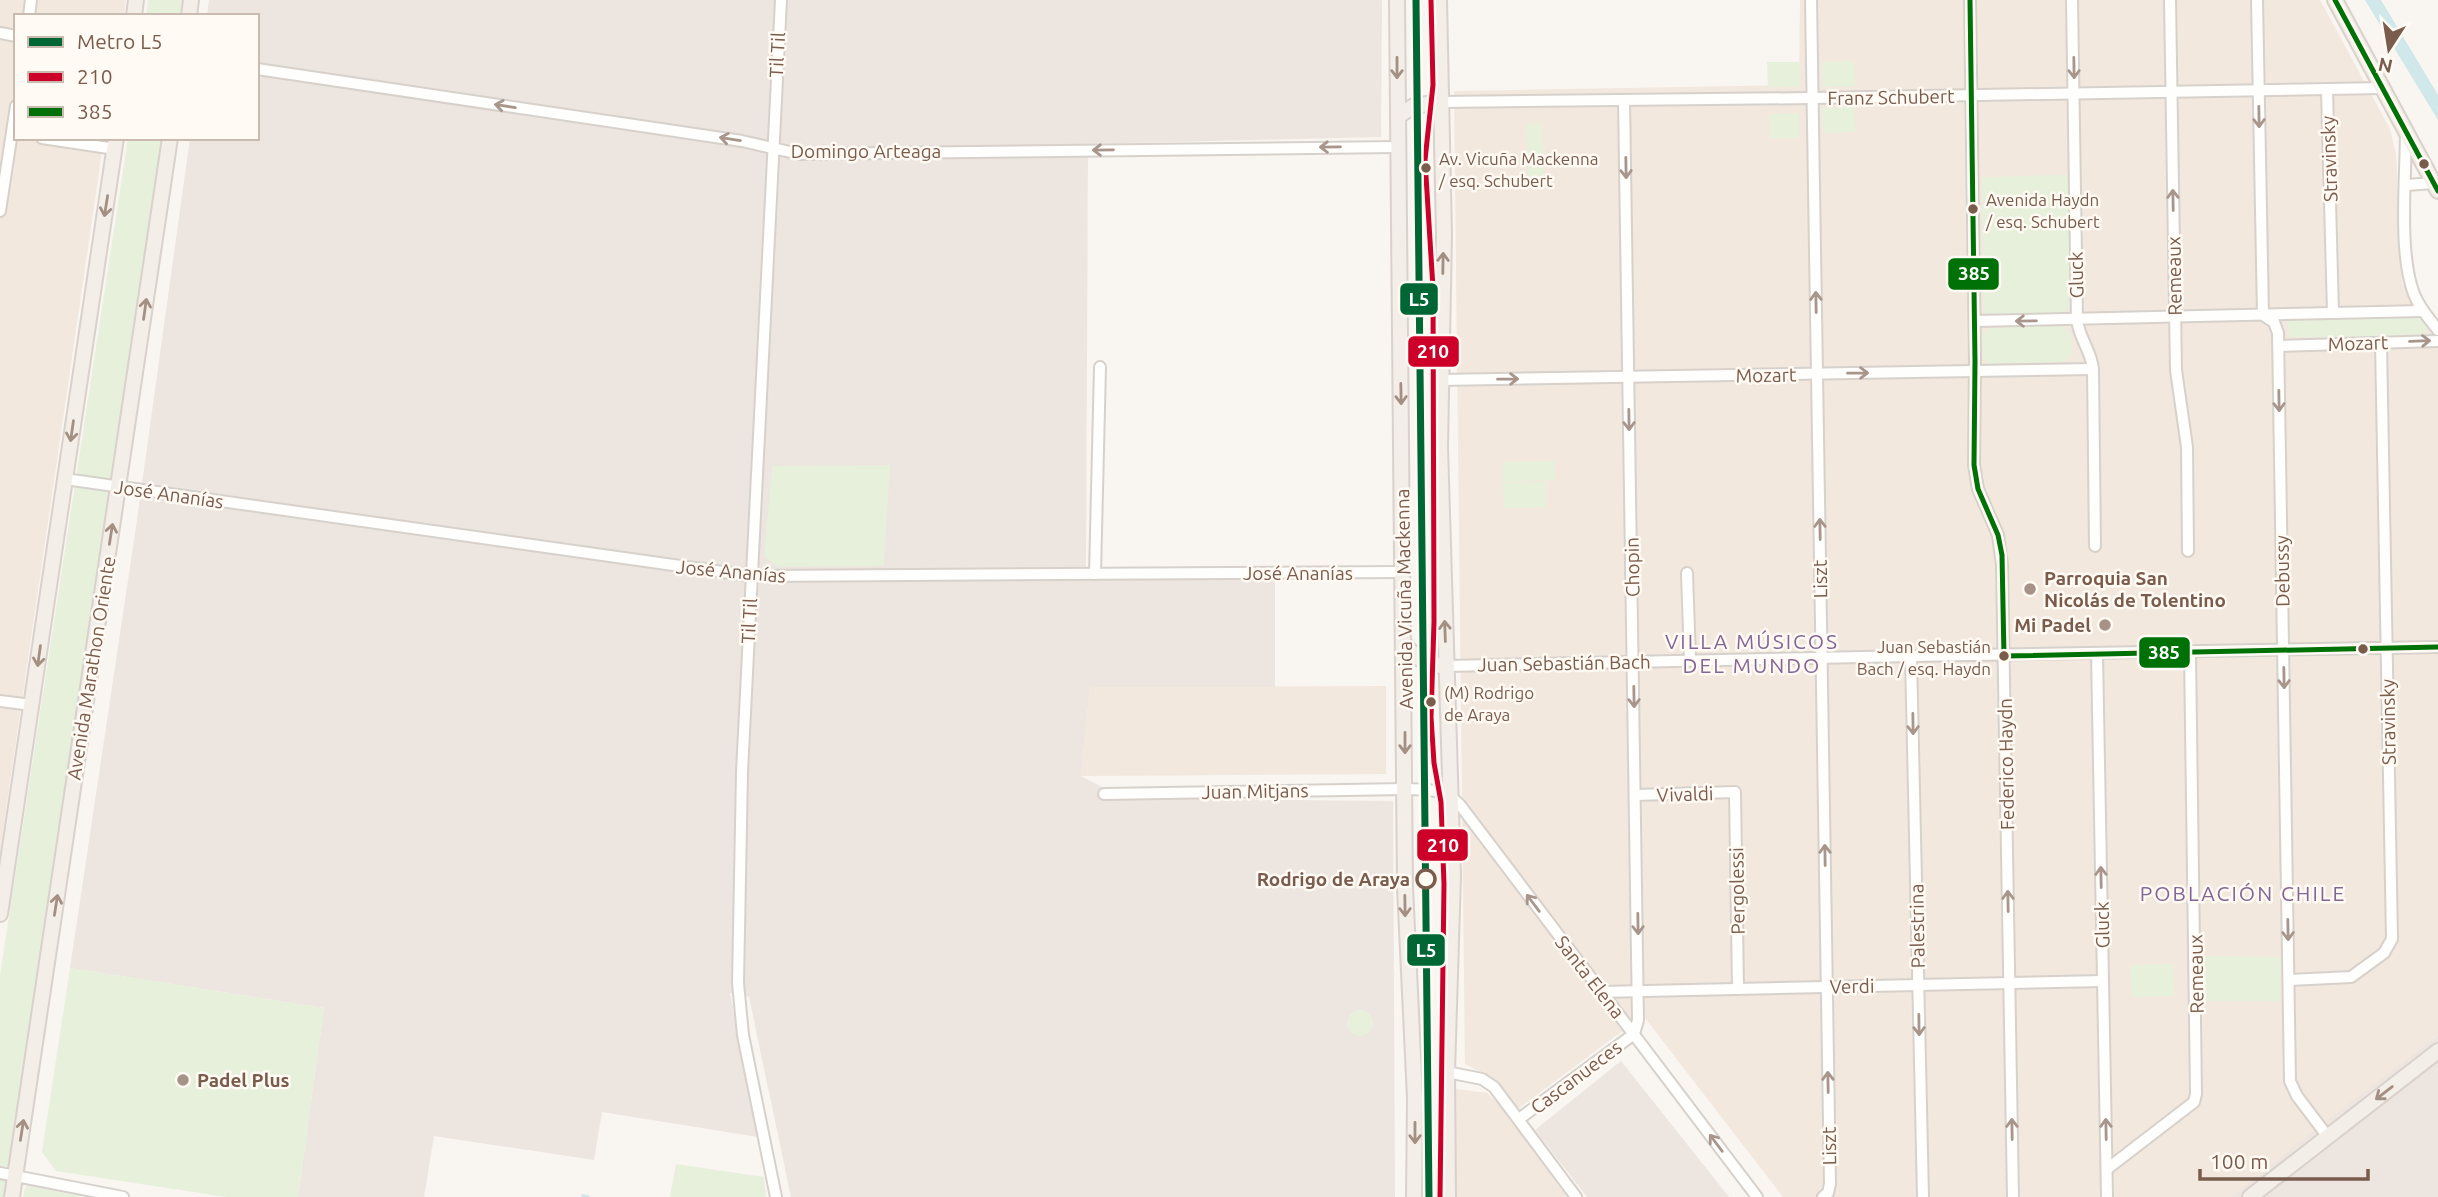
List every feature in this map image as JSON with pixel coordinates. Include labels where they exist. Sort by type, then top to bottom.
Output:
[{"type":"main road","name":"Avenida Vicuña Mackenna","points":[[1397,0],[1406,933],[1415,1098],[1414,1197]]},
{"type":"main road","name":"Avenida Vicuña Mackenna","points":[[1439,0],[1444,234],[1440,380],[1441,486],[1452,919],[1447,1072],[1448,1197]]},
{"type":"main road","points":[[2334,0],[2436,187]]},
{"type":"main road","points":[[1398,116],[1414,106],[1441,102]]},
{"type":"main road","name":"Avenida Marathon Oriente","points":[[12,1197],[170,140]]},
{"type":"main road","points":[[0,914],[115,144]]},
{"type":"main road","points":[[1404,643],[1420,659],[1433,665],[1447,666]]},
{"type":"main road","points":[[2250,1197],[2438,1051]]},
{"type":"street","name":"Til Til","points":[[776,1197],[741,1026],[738,999],[742,772],[780,0]]},
{"type":"street","name":"Liszt","points":[[1811,0],[1830,1184],[1824,1197]]},
{"type":"street","name":"Federico Haydn","points":[[1970,0],[1975,465],[1978,489],[1998,535],[2002,555],[2013,1197]]},
{"type":"street","name":"Gluck","points":[[2072,0],[2077,320],[2079,333],[2090,354],[2093,369],[2095,547]]},
{"type":"street","name":"Remeaux","points":[[2170,0],[2176,380],[2187,447],[2188,551]]},
{"type":"street","points":[[2257,0],[2263,315],[2274,322],[2278,333]]},
{"type":"street","name":"Domingo Arteaga","points":[[259,68],[742,141],[799,153],[1398,147]]},
{"type":"street","name":"Franz Schubert","points":[[1441,102],[2382,88]]},
{"type":"street","name":"Stravinsky","points":[[2327,89],[2333,313]]},
{"type":"street","name":"Chopin","points":[[1625,100],[1639,991],[1638,1020],[1634,1034]]},
{"type":"street","points":[[0,211],[9,133],[14,114]]},
{"type":"street","points":[[2406,129],[2407,266],[2413,292],[2438,330]]},
{"type":"street","points":[[66,140],[115,144]]},
{"type":"street","points":[[2406,185],[2436,187]]},
{"type":"street","name":"Mozart","points":[[1975,321],[2423,310]]},
{"type":"street","points":[[2278,333],[2283,322],[2293,314]]},
{"type":"street","name":"Debussy","points":[[2278,333],[2292,1086],[2328,1137]]},
{"type":"street","name":"Mozart","points":[[2278,346],[2438,341]]},
{"type":"street","name":"Stravinsky","points":[[2289,979],[2351,977],[2384,953],[2392,939],[2381,343]]},
{"type":"street","points":[[1095,574],[1100,367]]},
{"type":"street","name":"Mozart","points":[[1440,380],[2093,369]]},
{"type":"street","name":"José Ananías","points":[[65,479],[751,576],[1403,572]]},
{"type":"street","points":[[1688,573],[1690,660]]},
{"type":"street","name":"Juan Sebastián Bach","points":[[1447,666],[1822,657],[2438,648]]},
{"type":"street","name":"Remeaux","points":[[2106,1169],[2194,1102],[2196,1094],[2190,652]]},
{"type":"street","name":"Gluck","points":[[2097,654],[2107,1197]]},
{"type":"street","name":"Palestrina","points":[[1911,656],[1923,1197]]},
{"type":"street","points":[[0,701],[32,705]]},
{"type":"street","points":[[1405,789],[1437,791],[1451,797]]},
{"type":"street","name":"Juan Mitjans","points":[[1104,794],[1405,789]]},
{"type":"street","name":"Vivaldi","points":[[1635,795],[1735,792]]},
{"type":"street","name":"Pergolessi","points":[[1735,792],[1738,989]]},
{"type":"street","name":"Santa Elena","points":[[1451,797],[1460,805],[1757,1197]]},
{"type":"street","name":"Verdi","points":[[1601,992],[2103,981]]},
{"type":"street","name":"Cascanueces","points":[[1519,1119],[1634,1034]]},
{"type":"street","points":[[1447,1072],[1482,1079],[1494,1087],[1576,1197]]},
{"type":"street","points":[[0,1173],[123,1197]]},
{"type":"shaded area","points":[[0,0],[126,0],[124,14],[14,14],[14,140],[104,140],[0,851]]},
{"type":"shaded area","points":[[209,0],[1382,0],[1381,137],[1088,144],[1086,569],[1275,575],[1275,687],[1090,687],[1081,776],[1123,798],[1393,801],[1395,1197],[791,1197],[749,997],[730,993],[758,1137],[602,1112],[594,1160],[434,1136],[424,1197],[298,1197],[324,1008],[70,968],[136,527],[190,140],[259,140],[259,14],[207,14]]},
{"type":"shaded area","points":[[1800,0],[2320,0],[2390,129],[2396,154],[2402,283],[2438,331],[2438,1035],[2231,1197],[1783,1197],[1645,1018],[1617,1035],[1518,1109],[1492,1078],[1465,1064],[1454,91],[1799,85]]},
{"type":"shaded area","points":[[1386,686],[1386,774],[1081,776],[1090,687]]},
{"type":"shaded area","points":[[2438,1035],[2438,1197],[2231,1197],[2323,1124]]},
{"type":"shaded area","points":[[1621,1061],[1729,1197],[1587,1197],[1535,1130]]},
{"type":"shaded area","points":[[1456,1089],[1487,1093],[1499,1104],[1567,1197],[1455,1197]]},
{"type":"green space","points":[[148,0],[186,0],[184,14],[146,14]]},
{"type":"green space","points":[[1854,61],[1855,86],[1823,87],[1822,62]]},
{"type":"green space","points":[[1767,62],[1800,62],[1800,87],[1768,87]]},
{"type":"green space","points":[[1854,107],[1855,132],[1823,133],[1822,108]]},
{"type":"green space","points":[[1798,113],[1799,138],[1770,139],[1769,114]]},
{"type":"green space","points":[[1526,124],[1542,124],[1544,175],[1528,176]]},
{"type":"green space","points":[[128,140],[166,140],[7,1197],[0,1197],[0,975]]},
{"type":"green space","points":[[2069,175],[2070,307],[2063,313],[1987,314],[1983,309],[1982,177]]},
{"type":"green space","points":[[2419,315],[2427,325],[2425,332],[2419,336],[2293,337],[2290,336],[2287,323],[2293,318]]},
{"type":"green space","points":[[2061,326],[2068,331],[2072,341],[2072,354],[2064,362],[1989,364],[1983,359],[1982,335],[1989,328]]},
{"type":"green space","points":[[1554,461],[1555,480],[1503,482],[1503,462]]},
{"type":"green space","points":[[890,465],[884,566],[778,567],[764,557],[772,466]]},
{"type":"green space","points":[[1546,482],[1546,507],[1504,508],[1503,483]]},
{"type":"green space","points":[[2201,956],[2281,957],[2280,1001],[2202,1001]]},
{"type":"green space","points":[[2173,964],[2174,996],[2131,997],[2130,965]]},
{"type":"green space","name":"Padel Plus","points":[[70,968],[324,1008],[298,1197],[226,1197],[56,1171],[42,1152]]},
{"type":"green space","points":[[1360,1010],[1369,1014],[1373,1023],[1369,1032],[1360,1036],[1351,1032],[1347,1023],[1351,1014]]},
{"type":"green space","points":[[676,1164],[764,1177],[766,1197],[670,1197]]},
{"type":"green space","points":[[28,1186],[84,1197],[23,1197]]},
{"type":"water","points":[[2365,0],[2381,0],[2438,95],[2438,120]]},
{"type":"waterway","points":[[583,1196],[588,1197]]},
{"type":"metro line","name":"L5","points":[[1416,0],[1429,1197]]},
{"type":"transit line","name":"210","points":[[1431,0],[1433,85],[1425,160],[1433,288],[1434,622],[1431,717],[1434,763],[1441,802],[1444,884],[1440,1197]]},
{"type":"transit line","name":"385","points":[[1970,0],[1974,465],[1978,489],[1998,535],[2002,555],[2004,656],[2438,647]]},
{"type":"transit line","name":"385","points":[[2335,0],[2438,191]]},
{"type":"place","name":"Av. Vicuña Mackenna / esq. Schubert","points":[[1426,168]]},
{"type":"place","name":"Avenida Haydn / esq. Schubert","points":[[1973,209]]},
{"type":"place","name":"Parroquia San Nicolás de Tolentino","points":[[2030,589]]},
{"type":"place","name":"Mi Padel","points":[[2105,625]]},
{"type":"place","name":"Juan Sebastián Bach / esq. Haydn","points":[[2004,656]]},
{"type":"place","name":"(M) Rodrigo de Araya","points":[[1431,702]]},
{"type":"place","name":"Rodrigo de Araya","points":[[1426,879]]},
{"type":"place","name":"Padel Plus","points":[[183,1080]]},
{"type":"district","name":"VILLA MÚSICOS DEL MUNDO","points":[[1752,653]]},
{"type":"district","name":"POBLACIÓN CHILE","points":[[2243,893]]}]
